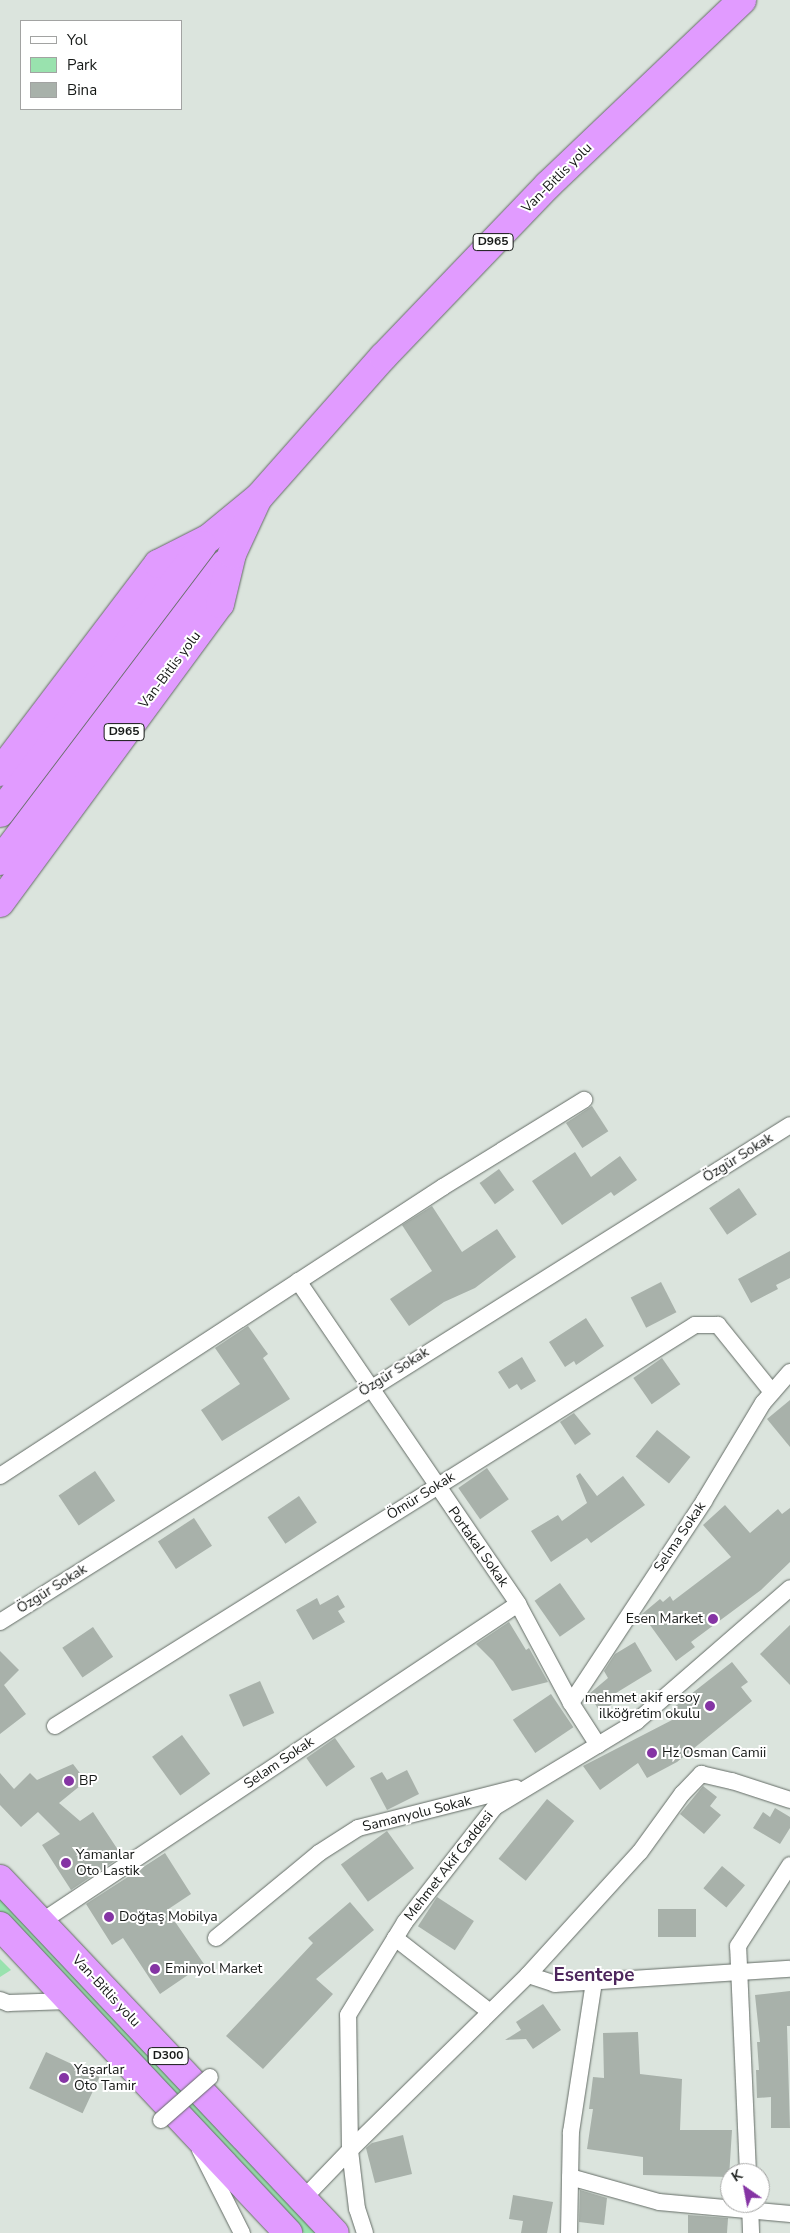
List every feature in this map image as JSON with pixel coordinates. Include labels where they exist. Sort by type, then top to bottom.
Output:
[{"type":"highway","name":"Van-Bitlis yolu","points":[[0,772],[158,564],[209,538],[259,497],[390,350],[548,185],[742,0]]},
{"type":"highway","name":"Van-Bitlis yolu","points":[[0,903],[220,604],[232,554],[259,497]]},
{"type":"highway","points":[[0,813],[209,538]]},
{"type":"highway","points":[[0,861],[232,554]]},
{"type":"highway","name":"Van-Bitlis yolu","points":[[0,1880],[335,2233]]},
{"type":"highway","name":"D300","points":[[0,1926],[288,2233]]},
{"type":"street","points":[[0,1476],[298,1281],[584,1100]]},
{"type":"street","name":"Özgür Sokak","points":[[0,1622],[369,1388],[790,1125]]},
{"type":"street","name":"Portakal Sokak","points":[[298,1281],[436,1487],[518,1604],[571,1703],[598,1744]]},
{"type":"street","name":"Ömür Sokak","points":[[55,1726],[694,1325],[718,1325],[772,1392]]},
{"type":"street","name":"Selma Sokak","points":[[571,1703],[772,1392],[790,1372]]},
{"type":"street","name":"Mehmet Akif Caddesi","points":[[366,2233],[357,2209],[350,2150],[348,2015],[395,1938],[495,1807],[636,1722],[790,1588]]},
{"type":"street","name":"Selam Sokak","points":[[41,1922],[518,1604]]},
{"type":"street","points":[[303,2199],[350,2150],[528,1975],[640,1852],[682,1794],[701,1774],[732,1781],[790,1800]]},
{"type":"street","name":"Samanyolu Sokak","points":[[216,1938],[319,1853],[358,1828],[533,1784]]},
{"type":"street","points":[[748,2163],[738,1946],[790,1864]]},
{"type":"street","points":[[395,1938],[490,2012]]},
{"type":"street","points":[[528,1975],[556,1984],[790,1969]]},
{"type":"street","points":[[569,2233],[571,2132],[594,1982]]},
{"type":"street","points":[[0,2000],[8,2003],[70,2001]]},
{"type":"street","points":[[161,2120],[210,2077]]},
{"type":"street","points":[[190,2129],[236,2231]]},
{"type":"street","points":[[570,2177],[659,2202],[720,2205]]},
{"type":"street","points":[[770,2210],[790,2214]]},
{"type":"street","points":[[750,2213],[751,2233]]},
{"type":"green space","points":[[0,1896],[319,2233],[304,2233],[0,1914]]},
{"type":"green space","points":[[0,1959],[11,1970],[0,1977]]},
{"type":"building","points":[[592,1106],[608,1131],[582,1148],[566,1123]]},
{"type":"building","points":[[575,1152],[591,1177],[620,1156],[637,1180],[614,1196],[611,1192],[562,1225],[532,1181]]},
{"type":"building","points":[[499,1169],[514,1190],[495,1204],[480,1183]]},
{"type":"building","points":[[739,1188],[757,1215],[727,1235],[709,1208]]},
{"type":"building","points":[[432,1206],[462,1252],[497,1229],[516,1257],[475,1288],[444,1302],[409,1326],[390,1299],[432,1271],[402,1225]]},
{"type":"building","points":[[790,1251],[790,1278],[776,1285],[778,1289],[751,1303],[738,1279]]},
{"type":"building","points":[[661,1282],[676,1312],[646,1328],[631,1297]]},
{"type":"building","points":[[586,1318],[604,1346],[576,1365],[574,1361],[565,1367],[549,1342]]},
{"type":"building","points":[[248,1326],[268,1354],[263,1358],[290,1399],[222,1441],[201,1410],[240,1384],[215,1348]]},
{"type":"building","points":[[522,1357],[536,1381],[521,1390],[517,1384],[509,1389],[498,1372]]},
{"type":"building","points":[[662,1358],[680,1384],[652,1404],[633,1378]]},
{"type":"building","points":[[790,1400],[790,1447],[767,1419]]},
{"type":"building","points":[[574,1413],[591,1434],[575,1445],[560,1422]]},
{"type":"building","points":[[657,1430],[690,1457],[669,1483],[636,1456]]},
{"type":"building","points":[[487,1468],[509,1499],[480,1519],[458,1488]]},
{"type":"building","points":[[95,1471],[115,1501],[79,1525],[59,1496]]},
{"type":"building","points":[[580,1473],[597,1496],[623,1476],[645,1505],[591,1543],[587,1538],[551,1562],[531,1531],[558,1515],[562,1521],[587,1503],[576,1476]]},
{"type":"building","points":[[299,1496],[317,1523],[285,1544],[267,1517]]},
{"type":"building","points":[[725,1505],[750,1533],[778,1509],[782,1514],[790,1508],[790,1562],[761,1590],[691,1642],[695,1647],[676,1661],[642,1614],[660,1599],[663,1602],[670,1596],[673,1601],[731,1557],[703,1525]]},
{"type":"building","points":[[194,1518],[212,1546],[176,1569],[158,1541]]},
{"type":"building","points":[[560,1583],[585,1619],[560,1637],[535,1601]]},
{"type":"building","points":[[338,1595],[345,1607],[338,1611],[345,1622],[313,1640],[296,1610],[317,1598],[320,1605]]},
{"type":"building","points":[[509,1622],[526,1650],[529,1648],[548,1682],[512,1691],[493,1661],[476,1644]]},
{"type":"building","points":[[790,1625],[790,1685],[760,1654]]},
{"type":"building","points":[[93,1627],[113,1657],[82,1678],[62,1648]]},
{"type":"building","points":[[635,1642],[652,1671],[616,1693],[620,1699],[600,1712],[589,1694],[608,1678],[604,1671],[615,1654]]},
{"type":"building","points":[[0,1651],[19,1670],[4,1685],[26,1714],[0,1734]]},
{"type":"building","points":[[732,1662],[748,1682],[741,1687],[752,1701],[677,1762],[647,1778],[638,1763],[600,1790],[583,1766],[674,1719],[668,1712]]},
{"type":"building","points":[[260,1681],[274,1713],[243,1727],[229,1695]]},
{"type":"building","points":[[551,1694],[573,1727],[535,1753],[513,1720]]},
{"type":"building","points":[[182,1735],[210,1774],[180,1796],[152,1757]]},
{"type":"building","points":[[335,1738],[355,1767],[326,1787],[306,1758]]},
{"type":"building","points":[[73,1764],[86,1781],[59,1803],[80,1821],[93,1812],[122,1856],[71,1890],[42,1845],[60,1834],[38,1812],[21,1827],[0,1805],[0,1773],[14,1789],[30,1773],[37,1780]]},
{"type":"building","points":[[407,1770],[419,1794],[387,1810],[370,1778],[382,1772],[387,1780]]},
{"type":"building","points":[[703,1786],[717,1797],[710,1806],[721,1815],[704,1834],[680,1814]]},
{"type":"building","points":[[547,1799],[574,1821],[526,1881],[499,1859]]},
{"type":"building","points":[[775,1808],[790,1817],[790,1828],[780,1844],[753,1828],[763,1812],[770,1817]]},
{"type":"building","points":[[387,1831],[414,1868],[368,1902],[341,1865]]},
{"type":"building","points":[[165,1853],[191,1894],[167,1910],[204,1964],[160,1994],[123,1938],[112,1945],[86,1904]]},
{"type":"building","points":[[722,1866],[745,1885],[726,1907],[703,1888]]},
{"type":"building","points":[[437,1897],[474,1921],[455,1950],[418,1926]]},
{"type":"building","points":[[350,1902],[374,1930],[316,1979],[333,1994],[263,2069],[226,2036],[313,1943],[308,1938]]},
{"type":"building","points":[[658,1909],[696,1909],[696,1937],[658,1937]]},
{"type":"building","points":[[790,1991],[790,2026],[787,2026],[790,2128],[771,2128],[771,2097],[757,2098],[756,2070],[759,2070],[757,2042],[760,2042],[755,1995]]},
{"type":"building","points":[[543,2004],[561,2030],[533,2049],[526,2039],[505,2040],[521,2030],[516,2022]]},
{"type":"building","points":[[638,2032],[640,2074],[682,2079],[680,2130],[732,2130],[730,2163],[720,2163],[720,2177],[643,2175],[643,2157],[587,2149],[593,2109],[589,2109],[593,2077],[604,2078],[603,2033]]},
{"type":"building","points":[[46,2052],[99,2077],[83,2113],[29,2088]]},
{"type":"building","points":[[403,2135],[412,2174],[375,2183],[366,2148],[372,2143]]},
{"type":"building","points":[[580,2190],[607,2198],[604,2225],[579,2222]]},
{"type":"building","points":[[513,2195],[553,2202],[547,2233],[521,2233],[523,2221],[509,2219]]},
{"type":"building","points":[[688,2215],[728,2218],[727,2233],[688,2233]]},
{"type":"place","name":"Esen Market","points":[[713,1619]]},
{"type":"place","name":"mehmet akif ersoy ilköğretim okulu","points":[[710,1706]]},
{"type":"place","name":"Hz Osman Camii","points":[[652,1753]]},
{"type":"place","name":"BP","points":[[69,1781]]},
{"type":"place","name":"Yamanlar Oto Lastik","points":[[66,1863]]},
{"type":"place","name":"Doğtaş Mobilya","points":[[109,1917]]},
{"type":"place","name":"Eminyol Market","points":[[155,1969]]},
{"type":"place","name":"Yaşarlar Oto Tamir","points":[[64,2078]]},
{"type":"district","name":"Esentepe","points":[[594,1976]]}]
